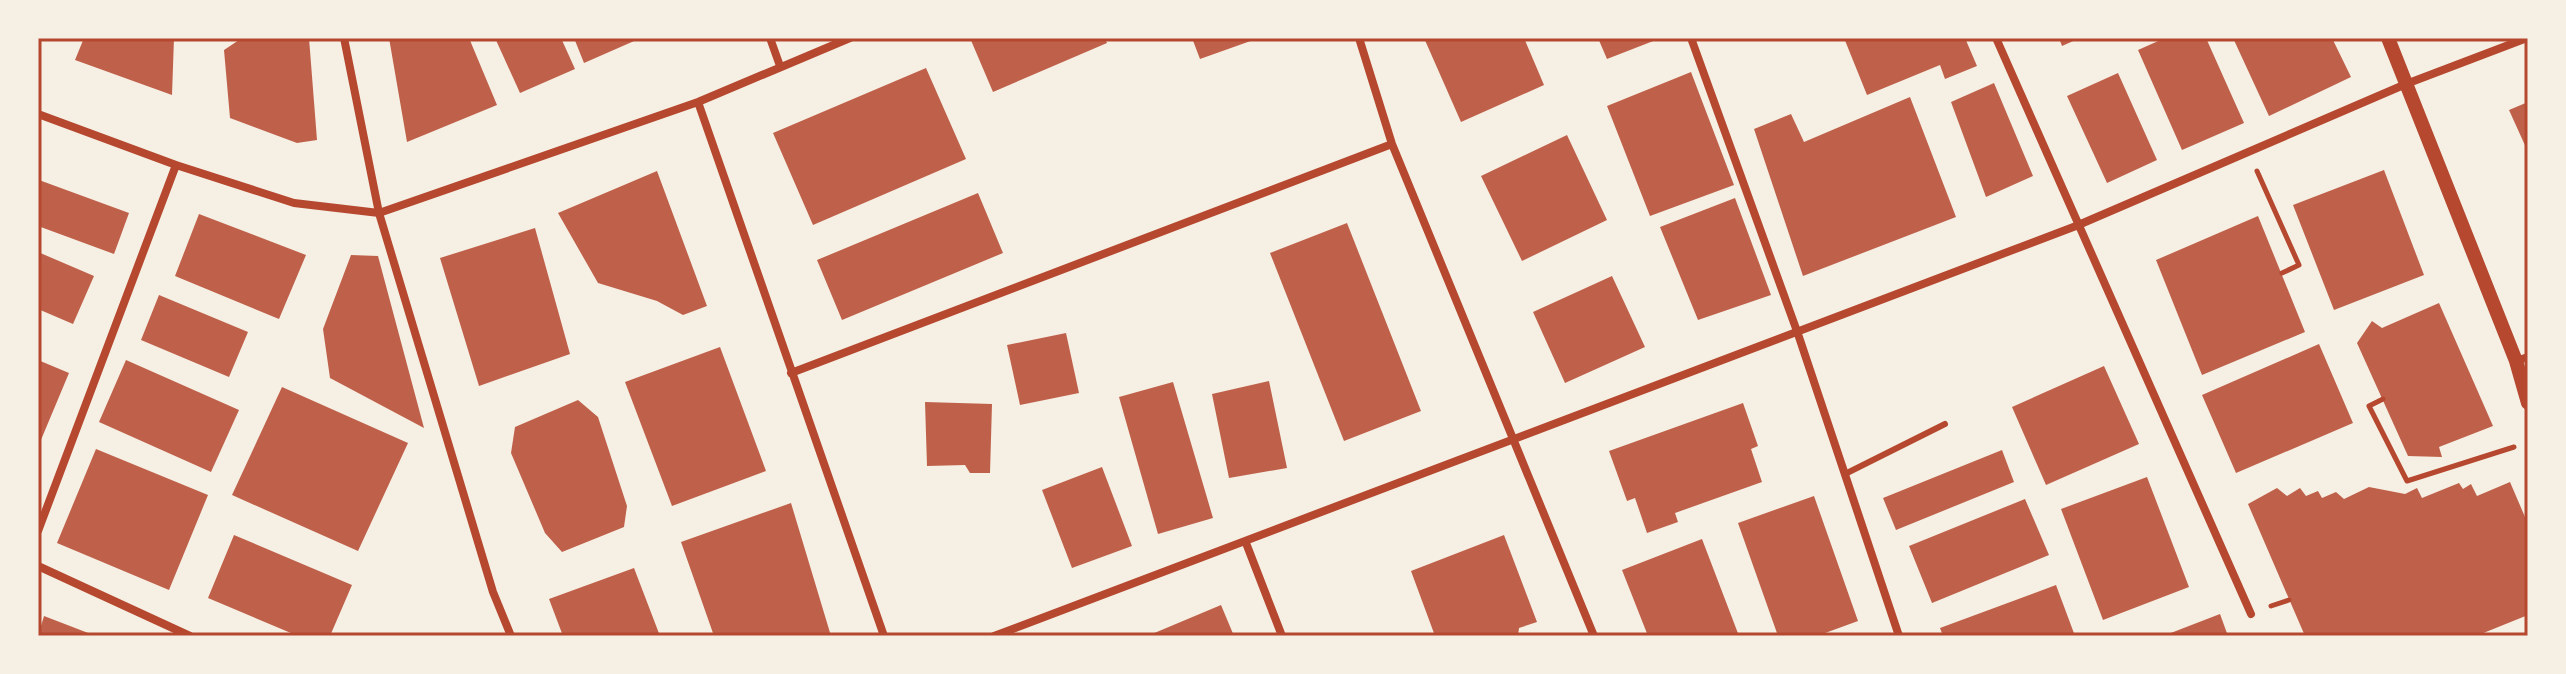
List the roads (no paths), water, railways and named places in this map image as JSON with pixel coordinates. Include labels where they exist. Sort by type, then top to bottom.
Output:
[{"type":"street","points":[[344,38],[379,213],[493,592],[511,636]]},
{"type":"street","points":[[770,38],[780,66]]},
{"type":"street","points":[[38,114],[176,165],[294,203],[379,213],[698,102],[850,38]]},
{"type":"street","points":[[1359,38],[1392,144],[1594,636]]},
{"type":"street","points":[[1691,38],[1798,334],[1899,636]]},
{"type":"street","points":[[1996,38],[2076,226],[2251,614]]},
{"type":"street","points":[[2388,38],[2528,377]]},
{"type":"street","points":[[994,636],[1798,334],[2076,226],[2406,84],[2527,38]]},
{"type":"street","points":[[698,102],[884,636]]},
{"type":"street","points":[[791,373],[1392,144]]},
{"type":"street","points":[[38,531],[176,165]]},
{"type":"street","points":[[2522,359],[2528,403]]},
{"type":"street","points":[[1246,543],[1282,636]]},
{"type":"street","points":[[38,566],[190,636]]},
{"type":"lane","points":[[1845,474],[1945,424]]}]
